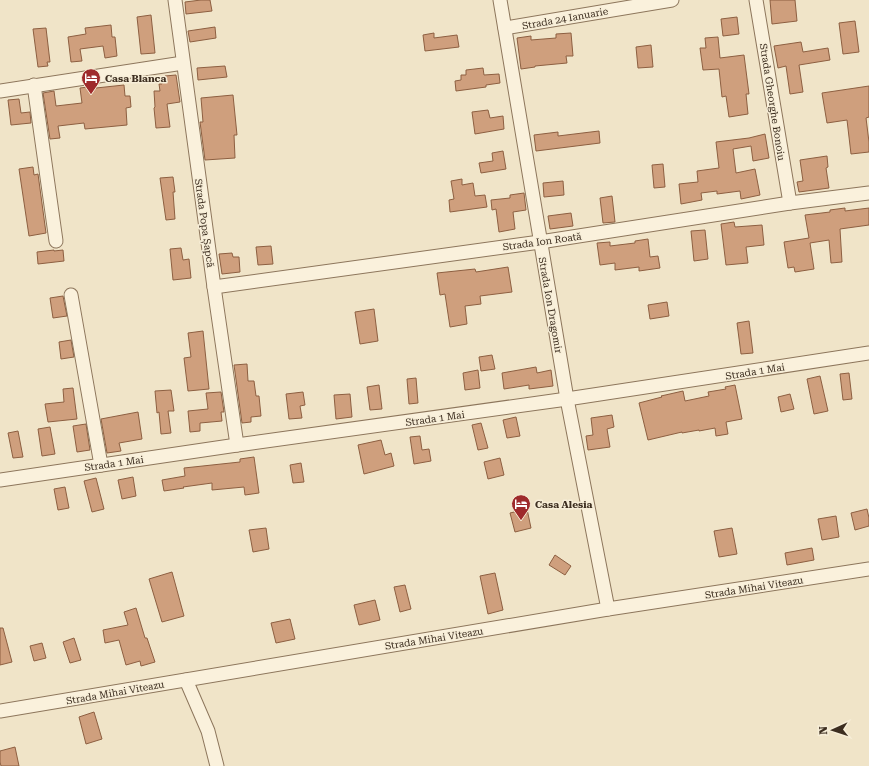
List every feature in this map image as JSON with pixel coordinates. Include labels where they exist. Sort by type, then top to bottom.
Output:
[{"type":"street","name":"Strada Popa Șapcă","points":[[175,0],[237,445]]},
{"type":"street","name":"Strada Ion Dragomir","points":[[500,0],[567,399],[608,609]]},
{"type":"street","name":"Strada 24 Ianuarie","points":[[505,28],[672,0]]},
{"type":"street","name":"Strada Gheorghe Bonoiu","points":[[756,0],[790,203]]},
{"type":"street","points":[[0,91],[184,63]]},
{"type":"street","points":[[34,85],[56,241]]},
{"type":"street","name":"Strada Ion Roată","points":[[214,287],[540,242],[790,203],[869,193]]},
{"type":"street","points":[[71,295],[101,465]]},
{"type":"street","name":"Strada 1 Mai","points":[[0,480],[567,399],[869,353]]},
{"type":"street","name":"Strada Mihai Viteazu","points":[[0,711],[608,609],[869,569]]},
{"type":"street","points":[[186,680],[208,731],[217,766]]},
{"type":"building","points":[[210,0],[212,11],[186,14],[185,2]]},
{"type":"building","points":[[770,0],[795,0],[797,21],[772,24]]},
{"type":"building","points":[[151,15],[155,53],[141,54],[137,17]]},
{"type":"building","points":[[737,17],[739,34],[723,36],[721,19]]},
{"type":"building","points":[[855,21],[859,52],[843,54],[839,23]]},
{"type":"building","points":[[111,25],[112,37],[115,37],[117,56],[105,58],[103,46],[80,49],[82,61],[71,62],[68,37],[86,34],[85,28]]},
{"type":"building","points":[[215,27],[216,38],[190,42],[188,31]]},
{"type":"building","points":[[46,28],[50,62],[47,62],[48,66],[38,67],[33,29]]},
{"type":"building","points":[[434,33],[434,38],[457,35],[459,47],[425,51],[423,35]]},
{"type":"building","points":[[571,33],[573,56],[566,56],[567,63],[521,69],[517,38],[531,36],[531,40],[556,38],[556,34]]},
{"type":"building","points":[[718,37],[720,58],[744,55],[749,94],[746,94],[748,114],[729,117],[726,96],[722,97],[719,69],[703,70],[700,48],[706,48],[705,38]]},
{"type":"building","points":[[801,42],[803,52],[828,48],[830,60],[799,65],[803,92],[790,94],[786,66],[778,68],[774,46]]},
{"type":"building","points":[[651,45],[653,67],[638,68],[636,47]]},
{"type":"building","points":[[225,66],[227,77],[198,80],[197,68]]},
{"type":"building","points":[[483,68],[484,75],[499,74],[500,83],[486,85],[486,87],[456,91],[455,81],[461,80],[461,75],[466,75],[466,70]]},
{"type":"building","points":[[176,75],[180,102],[167,104],[170,127],[156,128],[154,91],[160,91],[159,84],[162,84],[161,79],[165,78],[165,76]]},
{"type":"building","points":[[124,85],[125,96],[130,96],[131,107],[126,108],[127,125],[85,129],[84,123],[58,126],[60,138],[50,139],[43,93],[54,91],[56,106],[82,103],[80,88]]},
{"type":"building","points":[[869,86],[869,117],[866,118],[869,152],[851,154],[847,120],[827,123],[822,93]]},
{"type":"building","points":[[233,95],[237,135],[234,135],[235,158],[205,160],[200,122],[203,122],[201,98]]},
{"type":"building","points":[[19,99],[21,113],[30,112],[31,123],[11,125],[8,100]]},
{"type":"building","points":[[488,110],[490,118],[503,116],[504,129],[475,134],[472,112]]},
{"type":"building","points":[[599,131],[600,143],[536,151],[534,135],[558,132],[558,136]]},
{"type":"building","points":[[765,134],[769,158],[753,161],[751,146],[733,149],[736,173],[755,169],[760,195],[741,199],[740,191],[717,194],[717,191],[701,193],[702,200],[681,204],[679,184],[698,182],[697,171],[719,168],[716,142],[749,138]]},
{"type":"building","points":[[503,151],[506,169],[481,173],[479,163],[493,161],[492,153]]},
{"type":"building","points":[[827,156],[828,167],[826,168],[829,188],[799,192],[797,182],[803,181],[800,160]]},
{"type":"building","points":[[663,164],[665,187],[654,188],[652,165]]},
{"type":"building","points":[[33,167],[34,175],[38,174],[46,233],[29,236],[19,169]]},
{"type":"building","points":[[173,177],[175,192],[173,192],[175,219],[166,220],[160,178]]},
{"type":"building","points":[[462,179],[462,185],[473,183],[475,196],[485,195],[487,207],[450,212],[449,200],[454,199],[451,181]]},
{"type":"building","points":[[563,181],[564,195],[544,197],[543,183]]},
{"type":"building","points":[[524,193],[526,210],[513,212],[515,229],[499,232],[496,209],[492,210],[491,200],[510,198],[510,195]]},
{"type":"building","points":[[612,196],[615,222],[603,223],[600,198]]},
{"type":"building","points":[[845,208],[845,211],[869,208],[869,225],[840,229],[842,262],[831,263],[829,240],[810,243],[814,269],[795,272],[794,267],[788,268],[784,242],[809,238],[805,215],[830,212],[830,210]]},
{"type":"building","points":[[571,213],[573,226],[550,229],[548,216]]},
{"type":"building","points":[[734,222],[735,227],[762,225],[764,245],[746,247],[748,263],[726,265],[721,224]]},
{"type":"building","points":[[705,230],[708,259],[694,261],[691,231]]},
{"type":"building","points":[[648,239],[650,257],[658,256],[660,268],[639,271],[639,267],[615,270],[615,263],[600,265],[597,243],[610,242],[610,246],[635,243],[635,241]]},
{"type":"building","points":[[271,246],[273,264],[258,265],[256,247]]},
{"type":"building","points":[[181,248],[183,260],[189,259],[191,278],[173,280],[170,249]]},
{"type":"building","points":[[63,250],[64,261],[38,264],[37,252]]},
{"type":"building","points":[[232,253],[233,257],[239,257],[240,272],[222,274],[219,254]]},
{"type":"building","points":[[508,267],[512,292],[480,296],[481,304],[465,306],[467,324],[450,327],[445,294],[440,295],[437,273],[475,269],[476,272]]},
{"type":"building","points":[[63,296],[67,316],[53,318],[50,298]]},
{"type":"building","points":[[667,302],[669,316],[650,319],[648,305]]},
{"type":"building","points":[[374,309],[378,341],[360,344],[355,312]]},
{"type":"building","points":[[749,321],[753,353],[741,354],[737,323]]},
{"type":"building","points":[[203,331],[209,389],[188,391],[184,358],[191,357],[188,333]]},
{"type":"building","points":[[71,340],[74,357],[61,359],[59,342]]},
{"type":"building","points":[[492,355],[495,369],[481,371],[479,357]]},
{"type":"building","points":[[247,364],[248,381],[254,381],[256,396],[259,396],[261,416],[251,417],[251,422],[242,423],[234,365]]},
{"type":"building","points":[[536,367],[537,373],[551,370],[553,386],[529,389],[529,385],[504,389],[502,373]]},
{"type":"building","points":[[478,370],[480,388],[465,390],[463,373]]},
{"type":"building","points":[[849,373],[852,399],[843,400],[840,374]]},
{"type":"building","points":[[820,376],[828,411],[814,414],[807,379]]},
{"type":"building","points":[[416,378],[418,403],[409,404],[407,379]]},
{"type":"building","points":[[379,385],[382,409],[370,410],[367,387]]},
{"type":"building","points":[[735,385],[742,419],[726,422],[728,434],[716,436],[715,428],[682,432],[648,440],[639,403],[683,391],[685,401],[709,396],[708,392],[726,389],[725,387]]},
{"type":"building","points":[[73,388],[77,419],[48,422],[45,404],[64,402],[63,389]]},
{"type":"building","points":[[171,390],[174,411],[168,411],[171,433],[161,434],[155,391]]},
{"type":"building","points":[[221,392],[224,412],[221,412],[222,421],[200,423],[200,431],[190,432],[188,411],[208,409],[206,393]]},
{"type":"building","points":[[303,392],[305,405],[300,406],[302,418],[289,419],[286,394]]},
{"type":"building","points":[[350,394],[352,417],[336,419],[334,395]]},
{"type":"building","points":[[790,394],[794,409],[781,412],[778,397]]},
{"type":"building","points":[[138,412],[142,439],[119,443],[121,451],[107,453],[101,419]]},
{"type":"building","points":[[612,415],[614,427],[607,429],[610,447],[588,450],[586,436],[593,435],[591,418]]},
{"type":"building","points":[[516,417],[520,436],[507,438],[503,420]]},
{"type":"building","points":[[481,423],[488,448],[478,450],[472,425]]},
{"type":"building","points":[[86,424],[90,450],[77,452],[73,426]]},
{"type":"building","points":[[50,427],[55,454],[42,456],[38,429]]},
{"type":"building","points":[[18,431],[23,457],[13,458],[8,433]]},
{"type":"building","points":[[420,436],[422,450],[429,449],[431,461],[414,464],[410,437]]},
{"type":"building","points":[[381,440],[385,455],[391,453],[394,466],[364,474],[358,445]]},
{"type":"building","points":[[254,457],[259,493],[245,495],[244,487],[212,490],[212,483],[164,491],[162,480],[185,476],[184,468],[240,462],[240,459]]},
{"type":"building","points":[[500,458],[504,475],[488,479],[484,462]]},
{"type":"building","points":[[301,463],[304,482],[293,483],[290,465]]},
{"type":"building","points":[[133,477],[136,496],[122,499],[118,480]]},
{"type":"building","points":[[96,478],[104,509],[92,512],[84,481]]},
{"type":"building","points":[[65,487],[69,508],[58,510],[54,489]]},
{"type":"building","name":"Casa Alesia","points":[[527,509],[531,528],[515,532],[510,513]]},
{"type":"building","points":[[867,509],[869,526],[855,530],[851,513]]},
{"type":"building","points":[[836,516],[839,537],[822,540],[818,519]]},
{"type":"building","points":[[266,528],[269,549],[253,552],[249,530]]},
{"type":"building","points":[[732,528],[737,554],[719,557],[714,531]]},
{"type":"building","points":[[812,548],[814,560],[787,565],[785,553]]},
{"type":"building","points":[[555,555],[571,566],[565,575],[549,565]]},
{"type":"building","points":[[172,572],[184,616],[162,622],[149,579]]},
{"type":"building","points":[[495,573],[503,610],[488,614],[480,576]]},
{"type":"building","points":[[405,585],[411,609],[400,612],[394,587]]},
{"type":"building","points":[[375,600],[380,620],[359,625],[354,605]]},
{"type":"building","points":[[136,608],[145,638],[147,638],[155,662],[141,666],[140,661],[126,665],[119,640],[105,643],[103,630],[128,625],[124,612]]},
{"type":"building","points":[[290,619],[295,639],[276,643],[271,623]]},
{"type":"building","points":[[0,628],[3,628],[12,662],[0,665]]},
{"type":"building","points":[[74,638],[81,660],[70,663],[63,642]]},
{"type":"building","points":[[42,643],[46,658],[34,661],[30,646]]},
{"type":"building","points":[[94,712],[102,739],[86,744],[79,717]]},
{"type":"building","points":[[15,747],[19,766],[1,766],[0,751]]},
{"type":"place","name":"Casa Blanca","points":[[91,95]]},
{"type":"place","name":"Casa Alesia","points":[[521,521]]}]
